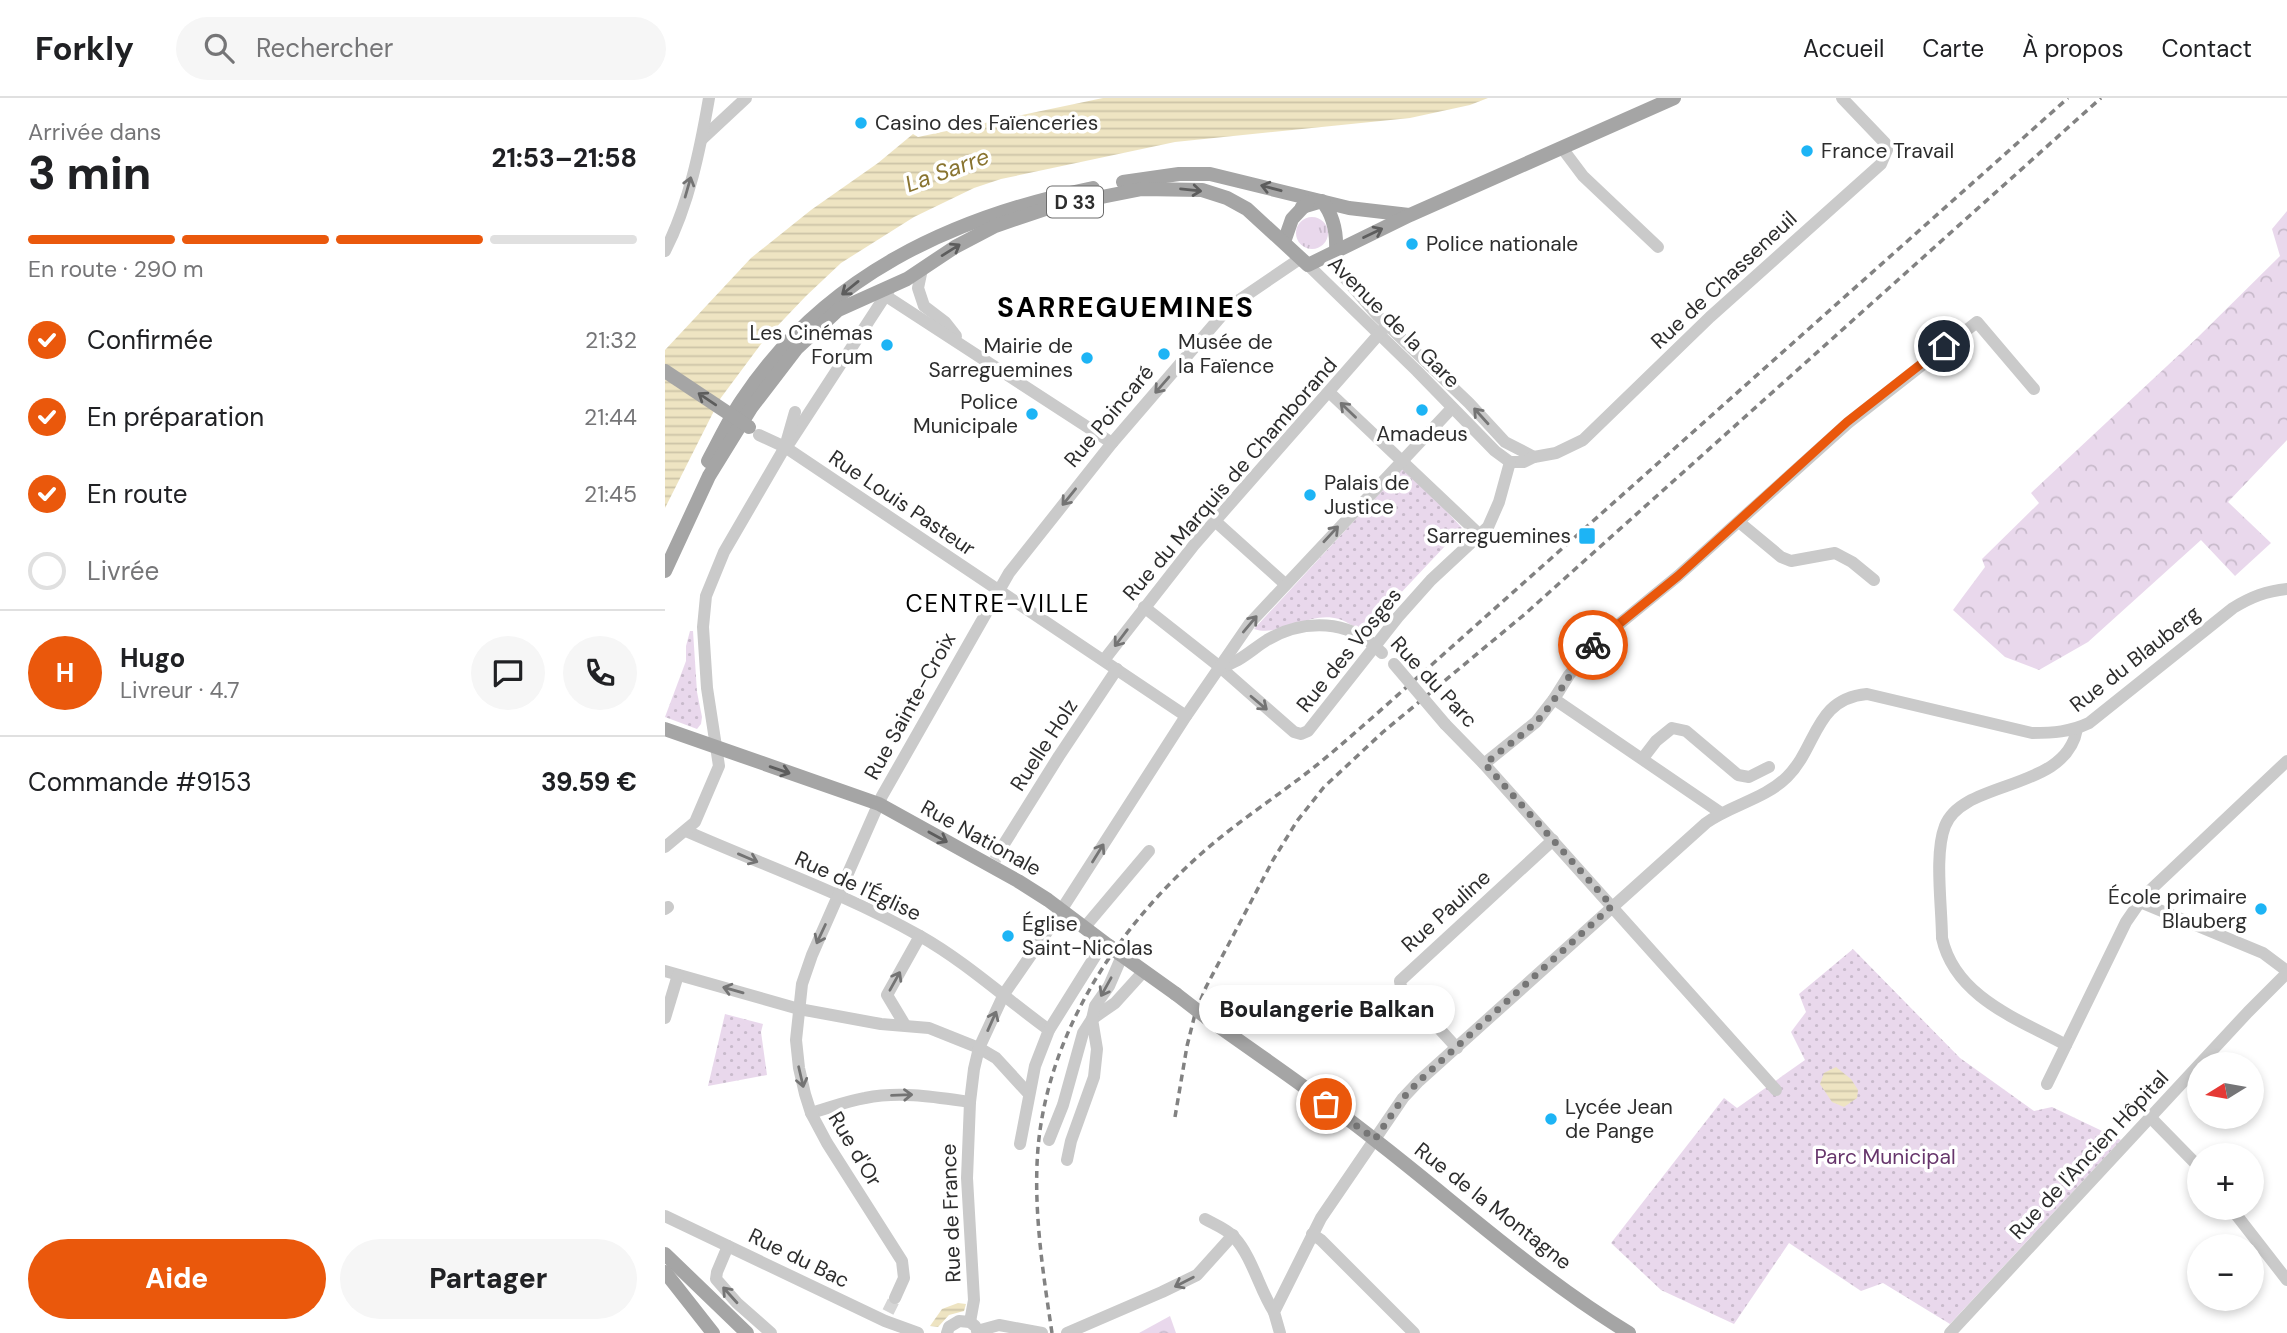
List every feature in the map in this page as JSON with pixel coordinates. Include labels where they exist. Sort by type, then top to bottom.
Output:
[{"type":"main road","name":"D 33","points":[[665,571],[709,476],[751,408],[797,348],[838,310],[883,291],[969,238],[1026,214],[1150,188],[1187,189],[1217,194],[1247,209],[1305,261],[1336,251],[1410,215],[1674,98]]},
{"type":"main road","name":"D 33","points":[[665,549],[702,473],[742,401],[790,340],[873,270],[966,223],[1059,195],[1154,177],[1210,174],[1318,203],[1410,215]]},
{"type":"main road","points":[[1284,242],[1292,219],[1318,203],[1333,220],[1336,229],[1336,251]]},
{"type":"main road","points":[[665,371],[754,431]]},
{"type":"main road","points":[[667,730],[715,747]]},
{"type":"main road","name":"Rue Nationale","points":[[715,747],[879,804],[993,863],[1061,911]]},
{"type":"main road","name":"Rue de la Montagne","points":[[1061,911],[1375,1139],[1522,1258],[1605,1319],[1629,1333]]},
{"type":"main road","points":[[665,1254],[747,1333]]},
{"type":"main road","points":[[665,1272],[713,1333]]},
{"type":"street","points":[[665,251],[677,227],[702,139],[709,98]]},
{"type":"street","points":[[702,139],[746,98]]},
{"type":"street","name":"Rue de Chasseneuil","points":[[1510,462],[1524,462],[1534,457],[1556,453],[1585,438],[1710,317],[1881,164],[1887,150],[1877,134],[1842,98]]},
{"type":"street","points":[[1562,148],[1583,176],[1658,247]]},
{"type":"street","name":"Avenue de la Gare","points":[[1336,251],[1338,270],[1383,330],[1452,408],[1495,451],[1510,462]]},
{"type":"street","name":"Avenue de la Gare","points":[[1305,261],[1469,403],[1504,442],[1534,457]]},
{"type":"street","name":"Rue Poincaré","points":[[998,591],[1017,562],[1112,443],[1229,307],[1305,261]]},
{"type":"street","points":[[922,269],[918,288],[924,306],[945,322],[963,345]]},
{"type":"street","points":[[883,291],[953,334]]},
{"type":"street","points":[[883,291],[1112,443]]},
{"type":"street","points":[[785,447],[794,439],[883,291]]},
{"type":"street","points":[[1485,764],[1536,722],[1569,675],[1596,643],[1678,576],[1847,422],[1977,322],[2035,389]]},
{"type":"street","name":"Rue du Marquis de Chamborand","points":[[1104,660],[1215,521],[1383,330]]},
{"type":"street","name":"Avenue de la Gare","points":[[1451,388],[1454,399],[1452,408]]},
{"type":"street","points":[[1330,393],[1480,535]]},
{"type":"street","name":"Rue de France","points":[[975,1329],[967,1178],[970,1102],[979,1048],[1004,994],[1245,629],[1452,408]]},
{"type":"street","points":[[665,847],[686,831],[699,815],[719,761],[706,688],[704,604],[724,552],[785,447],[795,412]]},
{"type":"street","name":"Rue Louis Pasteur","points":[[754,431],[785,447],[1186,716]]},
{"type":"street","name":"Rue des Vosges","points":[[1144,607],[1220,667],[1294,732],[1301,734],[1308,731],[1398,617],[1480,535],[1494,516],[1510,462]]},
{"type":"street","points":[[1215,521],[1285,584]]},
{"type":"street","points":[[1739,522],[1781,557],[1791,561],[1835,553],[1852,562],[1874,580]]},
{"type":"street","name":"Rue du Blauberg","points":[[1274,1312],[1312,1234],[1403,1098],[1700,828],[1721,813],[1761,794],[1785,778],[1799,762],[1822,719],[1837,703],[1867,694],[2032,733],[2059,733],[2077,729],[2098,717],[2233,608],[2260,594],[2287,589]]},
{"type":"street","name":"Rue Sainte-Croix","points":[[838,897],[879,804],[998,591]]},
{"type":"street","name":"Rue du Parc","points":[[1220,667],[1238,660],[1275,636],[1301,627],[1349,628],[1370,642],[1394,664],[1445,724],[1485,764],[1776,1090]]},
{"type":"street","name":"Ruelle Holz","points":[[1004,844],[1117,669]]},
{"type":"street","points":[[1554,699],[1721,813]]},
{"type":"street","points":[[1643,758],[1656,741],[1672,728],[1686,731],[1738,775],[1749,777],[1769,767]]},
{"type":"street","points":[[2066,1045],[1997,1007],[1973,991],[1956,972],[1943,938],[1940,843],[1946,824],[1958,807],[2045,770],[2075,743],[2077,729]]},
{"type":"street","points":[[2047,1084],[2126,922],[2140,902],[2287,761]]},
{"type":"street","name":"Rue de l'Église","points":[[686,831],[920,936],[1004,994],[1049,1030]]},
{"type":"street","name":"Rue Pauline","points":[[1457,1048],[1401,987],[1400,981],[1553,841]]},
{"type":"street","points":[[1084,928],[1149,850]]},
{"type":"street","name":"Rue d'Or","points":[[838,897],[811,955],[802,984],[796,1040],[799,1068],[811,1113],[839,1164],[902,1261],[904,1278],[895,1298]]},
{"type":"street","points":[[2140,902],[2263,953],[2287,972]]},
{"type":"street","points":[[905,1026],[887,995],[920,936]]},
{"type":"street","points":[[1067,1160],[1094,1077],[1097,1049],[1093,1019],[1095,1006],[1109,986],[1114,949]]},
{"type":"street","points":[[1020,1144],[1035,1066],[1049,1030],[1114,949]]},
{"type":"street","points":[[1049,1140],[1063,1105],[1083,1033],[1093,1019],[1115,1003],[1143,971]]},
{"type":"street","name":"Rue de l'Ancien Hôpital","points":[[1950,1333],[2287,972]]},
{"type":"street","points":[[665,1018],[672,973],[799,1009],[881,1024],[929,1028],[979,1048],[996,1058],[1029,1094]]},
{"type":"street","points":[[811,1113],[866,1097],[889,1095],[917,1094],[970,1102]]},
{"type":"street","points":[[2150,1117],[2187,1155]]},
{"type":"street","name":"Rue du Bac","points":[[665,1216],[918,1333]]},
{"type":"street","points":[[1205,1219],[1233,1235],[1274,1312],[1280,1333]]},
{"type":"street","points":[[2240,1220],[2287,1280]]},
{"type":"street","points":[[1312,1234],[1414,1333]]},
{"type":"street","points":[[1067,1333],[1163,1293],[1197,1275],[1233,1235]]},
{"type":"street","points":[[728,1245],[716,1279],[737,1303],[771,1333]]},
{"type":"street","points":[[947,1333],[954,1323],[959,1321],[975,1329],[999,1325],[1040,1333]]},
{"type":"green space","points":[[2287,211],[2287,440],[2228,502],[2271,543],[2235,576],[2201,540],[2088,642],[2039,670],[2005,657],[1953,610],[1985,567],[1982,559],[2039,503],[2031,493],[2197,338],[2280,256],[2272,229]]},
{"type":"green space","points":[[1312,217],[1324,221],[1328,233],[1324,245],[1312,249],[1300,245],[1296,233],[1300,221]]},
{"type":"green space","points":[[1405,466],[1462,528],[1364,632],[1342,620],[1328,617],[1274,630],[1254,629]]},
{"type":"green space","points":[[690,631],[693,631],[697,692],[702,717],[697,729],[665,717],[686,661]]},
{"type":"green space","name":"Parc Municipal","points":[[1853,949],[1960,1058],[2034,1111],[2052,1107],[2121,1140],[1950,1324],[1883,1283],[1861,1291],[1789,1243],[1734,1324],[1661,1290],[1611,1243],[1724,1098],[1737,1108],[1805,1060],[1791,1032],[1806,1012],[1799,994]]},
{"type":"green space","points":[[725,1014],[763,1024],[761,1032],[767,1075],[708,1086]]},
{"type":"green space","points":[[1170,1316],[1176,1333],[1139,1333]]},
{"type":"water","name":"La Sarre","points":[[1103,98],[1488,98],[1470,105],[1410,118],[1175,142],[1001,179],[974,188],[914,217],[841,263],[764,340],[720,399],[665,508],[665,350],[751,258],[913,134],[918,137]]},
{"type":"water","points":[[1836,1067],[1851,1079],[1858,1090],[1857,1098],[1844,1107],[1832,1102],[1820,1084],[1824,1073]]},
{"type":"water","points":[[958,1303],[966,1304],[964,1311],[949,1315],[938,1327],[930,1326],[942,1309]]},
{"type":"tunnel","points":[[995,860],[1004,844]]},
{"type":"tunnel","points":[[888,1312],[895,1298]]},
{"type":"railway","points":[[1052,1333],[1042,1264],[1037,1194],[1038,1148],[1044,1105],[1072,1024],[1115,949],[1142,915],[1171,882],[1202,853],[1316,766],[1373,717],[2068,98]]},
{"type":"railway","points":[[1175,1117],[1187,1046],[1195,1014],[1206,987],[1273,860],[1297,821],[1324,787],[1383,732],[1525,614],[2101,98]]},
{"type":"way so far","points":[[1326,1104],[1375,1139],[1403,1098],[1419,1081],[1612,906],[1485,764],[1536,722],[1593,645]]},
{"type":"place","name":"Casino des Faïenceries","points":[[861,123]]},
{"type":"place","name":"France Travail","points":[[1807,151]]},
{"type":"place","name":"Police nationale","points":[[1412,244]]},
{"type":"place","name":"Les Cinémas Forum","points":[[887,345]]},
{"type":"place","name":"Musée de la Faïence","points":[[1164,354]]},
{"type":"place","name":"Mairie de Sarreguemines","points":[[1087,358]]},
{"type":"place","name":"Amadeus","points":[[1422,410]]},
{"type":"place","name":"Police Municipale","points":[[1032,414]]},
{"type":"place","name":"Palais de Justice","points":[[1310,495]]},
{"type":"place","name":"Sarreguemines","points":[[1587,536]]},
{"type":"place","name":"École primaire Blauberg","points":[[2261,909]]},
{"type":"place","name":"Église Saint-Nicolas","points":[[1008,936]]},
{"type":"place","name":"Boulangerie Balkan","points":[[1326,1104]]},
{"type":"place","name":"Lycée Jean de Pange","points":[[1551,1119]]},
{"type":"district","name":"SARREGUEMINES","points":[[1126,307]]},
{"type":"district","name":"CENTRE-VILLE","points":[[998,603]]},
{"type":"route","points":[[1593,645],[1678,576],[1847,422],[1944,346]]}]
